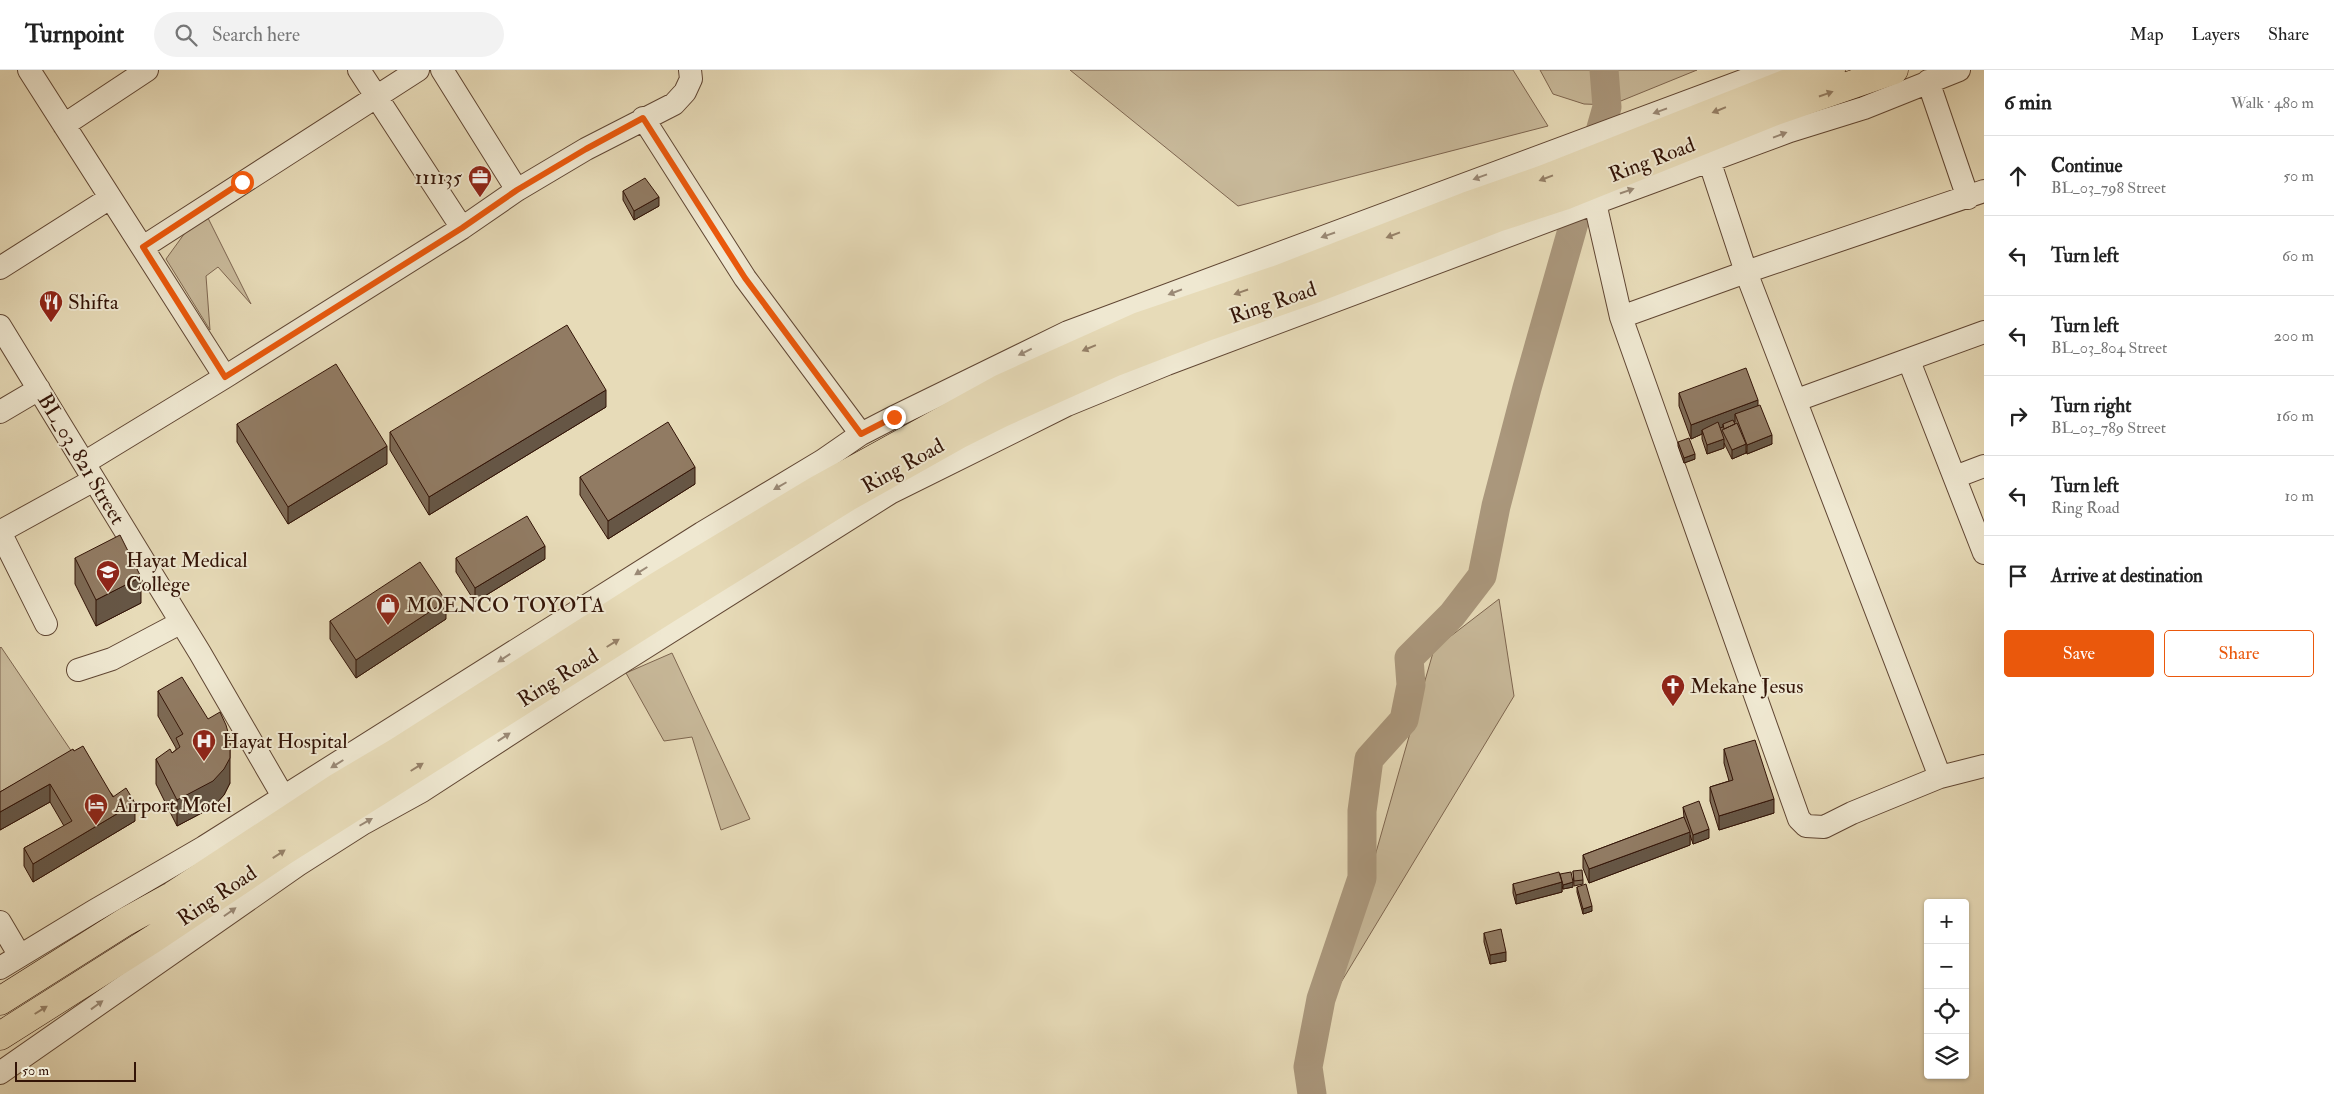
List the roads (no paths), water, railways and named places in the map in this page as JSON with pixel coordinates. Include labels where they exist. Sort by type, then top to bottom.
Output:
[{"type":"highway","name":"Ring Road","points":[[0,1001],[125,922],[172,896],[338,787],[397,752],[656,587],[817,490],[1002,388],[1140,326],[1279,279],[1587,181],[1625,136],[1831,70]]},
{"type":"highway","name":"Ring Road","points":[[0,1036],[153,940],[284,850],[669,608],[846,498],[1002,412],[1122,360],[1497,218],[1587,181],[1773,112],[1894,70]]},
{"type":"street","points":[[29,70],[225,377]]},
{"type":"street","points":[[64,125],[147,70]]},
{"type":"street","points":[[359,70],[462,228]]},
{"type":"street","points":[[143,247],[418,70]]},
{"type":"street","points":[[442,70],[517,190]]},
{"type":"street","points":[[46,624],[6,545],[3,538],[3,530],[225,377],[462,228],[517,190],[586,149],[643,118],[674,104],[685,92],[691,79],[690,70]]},
{"type":"street","points":[[1625,136],[1772,70]]},
{"type":"street","points":[[1959,70],[1864,108],[1790,132],[1710,162],[1587,181],[1621,318],[1799,819],[1806,826],[1824,827],[1852,813],[1940,777],[1984,766]]},
{"type":"street","points":[[1621,318],[1746,272],[1976,195],[1928,82]]},
{"type":"street","points":[[643,118],[745,278],[861,434]]},
{"type":"street","points":[[1710,162],[1746,272],[1797,400],[1940,777]]},
{"type":"street","name":"Ring Road","points":[[0,1073],[298,865],[364,823],[422,792],[576,690],[890,494],[1067,405],[1176,360],[1538,225],[1587,181]]},
{"type":"street","name":"Ring Road","points":[[0,968],[284,798],[702,533],[822,461],[861,434],[1068,332],[1587,181]]},
{"type":"street","points":[[0,268],[110,198]]},
{"type":"street","name":"BL_03_821 Street","points":[[0,326],[89,471],[284,798]]},
{"type":"street","points":[[1797,400],[1909,361],[1984,332]]},
{"type":"street","points":[[1909,361],[1984,553]]},
{"type":"street","points":[[0,412],[39,389]]},
{"type":"street","points":[[1955,477],[1984,466]]},
{"type":"street","points":[[78,670],[112,659],[180,623]]},
{"type":"street","points":[[0,922],[20,956]]},
{"type":"waterway","points":[[1312,1094],[1308,1067],[1321,999],[1362,878],[1362,811],[1369,759],[1404,720],[1411,685],[1409,658],[1452,615],[1482,576],[1496,506],[1527,388],[1607,107],[1604,70]]},
{"type":"place","name":"111135","points":[[480,198]]},
{"type":"place","name":"Shifta","points":[[51,323]]},
{"type":"place","name":"Hayat Medical College","points":[[108,593]]},
{"type":"place","name":"MOENCO TOYOTA","points":[[388,626]]},
{"type":"place","name":"Mekane Jesus","points":[[1673,707]]},
{"type":"place","name":"Hayat Hospital","points":[[204,762]]},
{"type":"place","name":"Airport Motel","points":[[96,826]]}]
